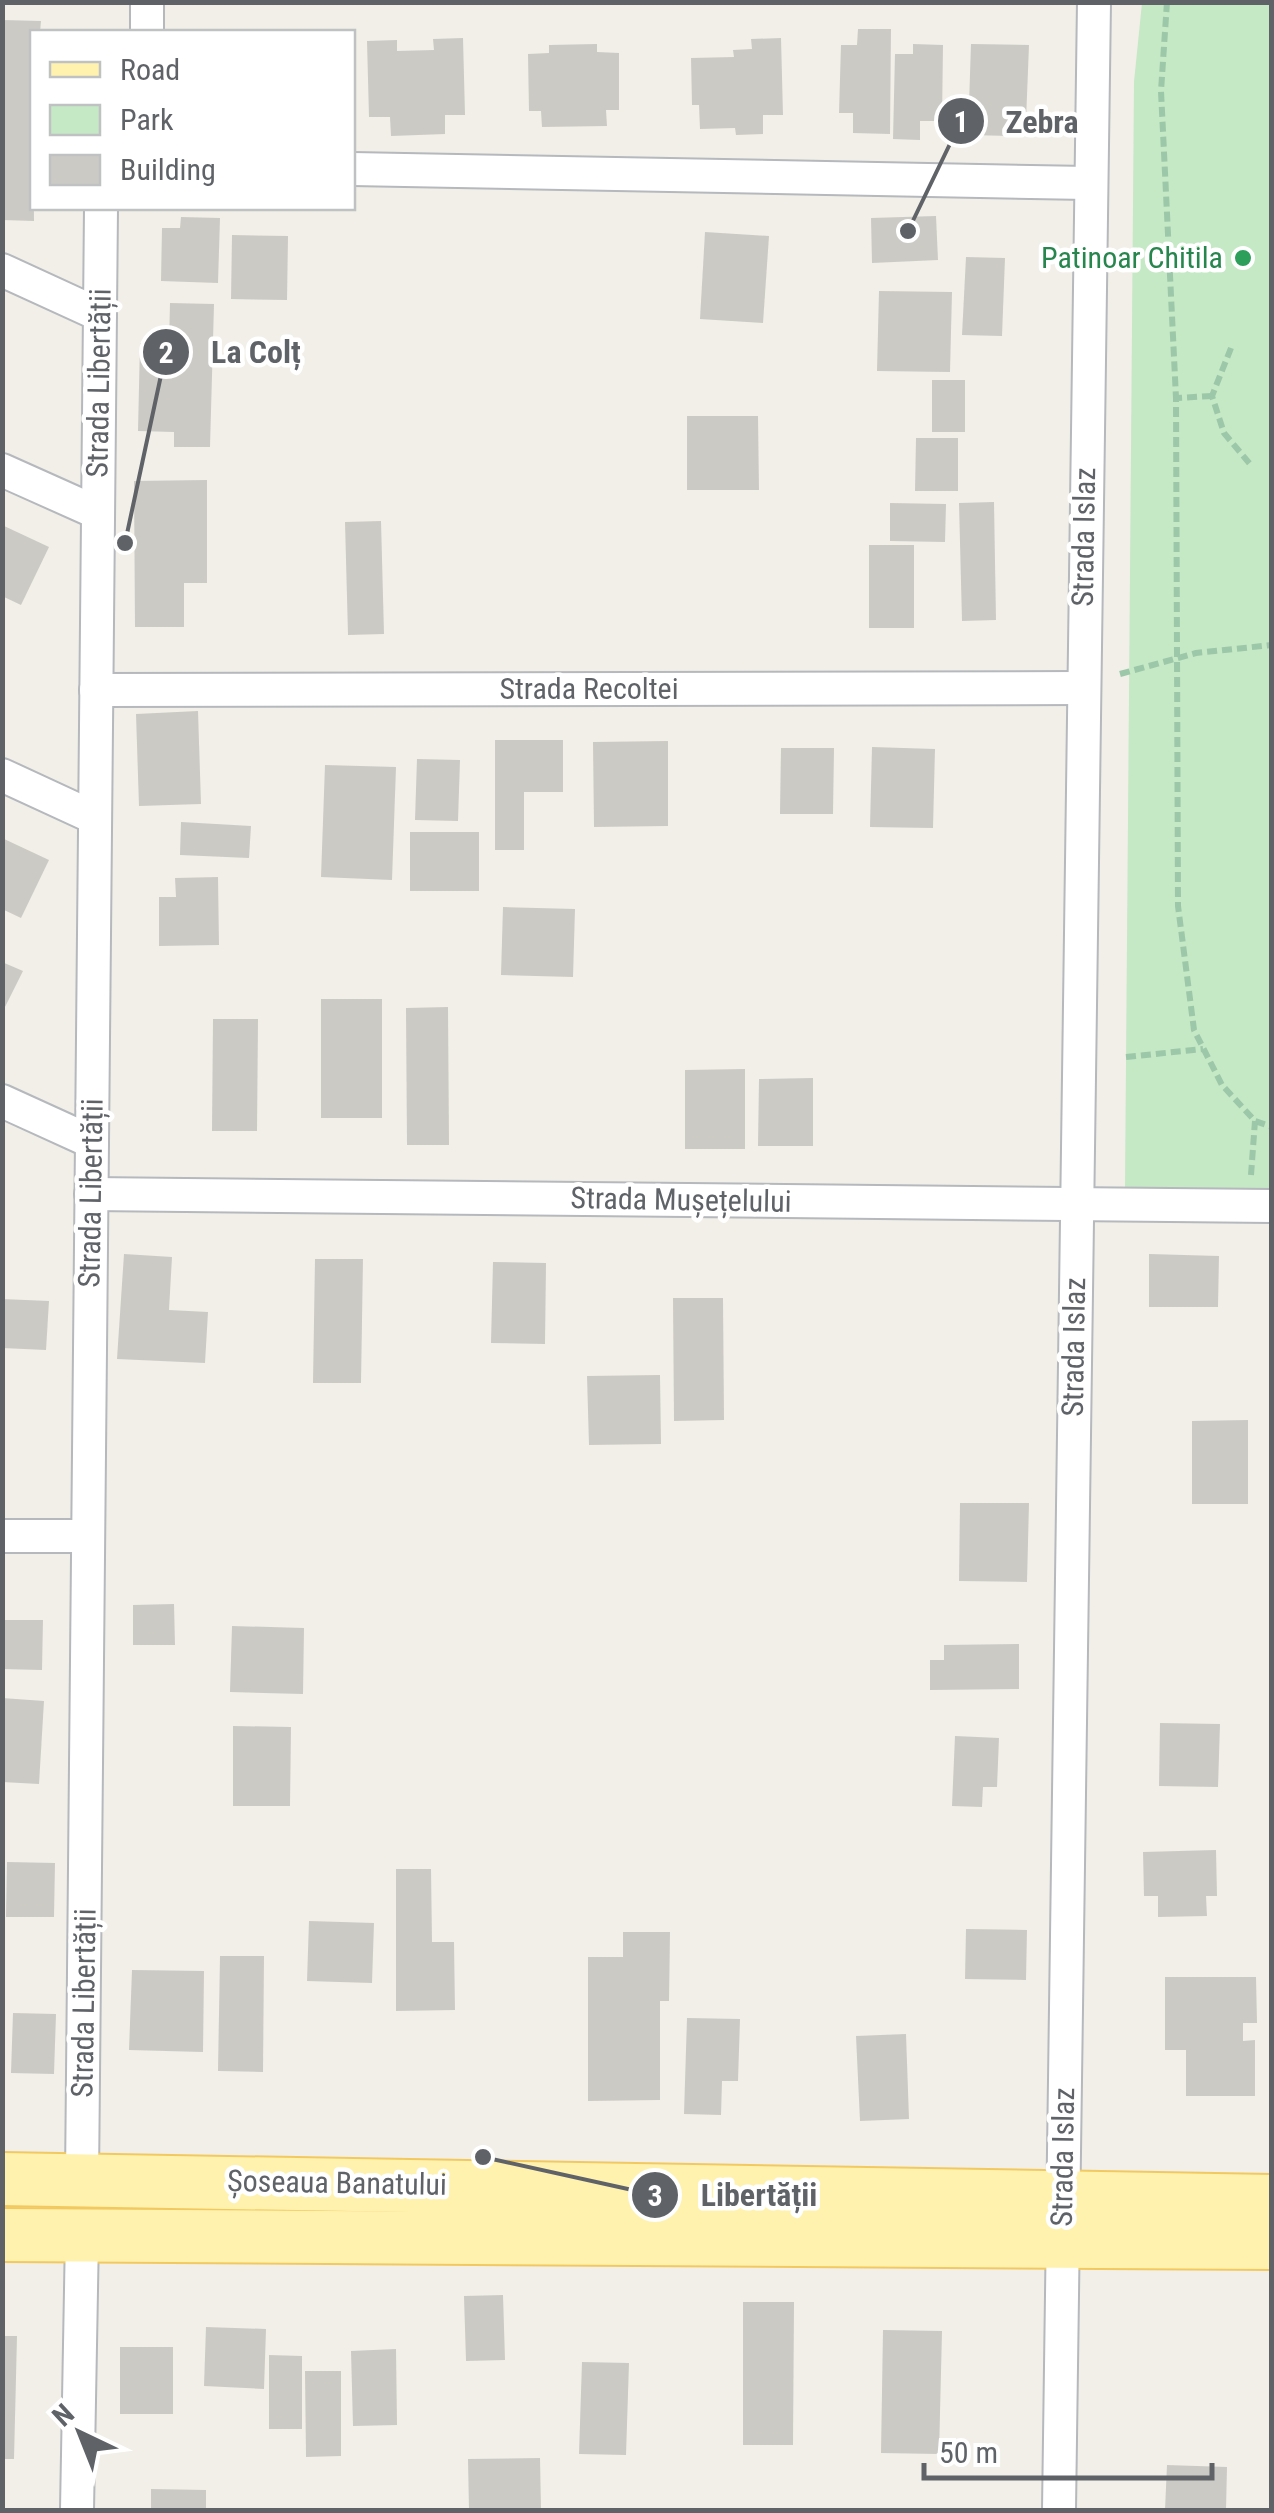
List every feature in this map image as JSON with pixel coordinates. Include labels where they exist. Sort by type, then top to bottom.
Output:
[{"type":"main road","name":"Șoseaua Banatului","points":[[2,2179],[82,2179],[1063,2220],[1272,2243]]},
{"type":"main road","name":"Șoseaua Banatului","points":[[2,2234],[1063,2220],[1272,2200]]},
{"type":"street","points":[[147,2],[147,30]]},
{"type":"street","name":"Strada Islaz","points":[[1059,2510],[1088,184],[1094,2]]},
{"type":"street","points":[[355,168],[1088,184]]},
{"type":"street","name":"Strada Libertății","points":[[82,2179],[102,210]]},
{"type":"street","points":[[2,270],[100,314]]},
{"type":"street","points":[[2,470],[98,513]]},
{"type":"street","name":"Strada Recoltei","points":[[96,690],[1082,688]]},
{"type":"street","points":[[2,775],[95,818]]},
{"type":"street","points":[[2,1101],[92,1142]]},
{"type":"street","name":"Strada Mușețelului","points":[[91,1194],[1076,1204],[1261,1198]]},
{"type":"street","points":[[2,1536],[88,1536]]},
{"type":"street","points":[[77,2510],[82,2235]]},
{"type":"path","points":[[1166,2],[1161,91],[1176,398],[1178,906],[1194,1030],[1222,1086],[1255,1121],[1272,1127]]},
{"type":"path","points":[[1231,348],[1212,396],[1224,433],[1250,464]]},
{"type":"path","points":[[1176,398],[1212,396]]},
{"type":"path","points":[[1082,688],[1196,654],[1272,646]]},
{"type":"path","points":[[1126,1057],[1204,1050]]},
{"type":"path","points":[[1255,1121],[1261,1198]]},
{"type":"green space","points":[[1142,3],[1271,3],[1271,1192],[1125,1188],[1134,82]]},
{"type":"building","points":[[2,20],[41,21],[40,30],[30,30],[30,210],[34,210],[34,221],[2,220]]},
{"type":"building","points":[[858,29],[891,29],[890,134],[853,133],[853,113],[839,113],[841,45],[857,45]]},
{"type":"building","points":[[463,38],[465,115],[445,115],[445,134],[391,136],[390,117],[369,117],[367,41],[397,40],[397,51],[434,50],[433,39]]},
{"type":"building","points":[[781,38],[783,115],[763,115],[763,134],[736,135],[735,128],[700,129],[699,105],[692,105],[691,58],[734,57],[733,50],[752,49],[751,39]]},
{"type":"building","points":[[597,44],[597,52],[619,53],[619,110],[606,110],[607,126],[542,127],[541,111],[529,111],[528,54],[549,53],[549,45]]},
{"type":"building","points":[[913,44],[943,45],[942,121],[920,121],[920,140],[893,139],[895,54],[913,54]]},
{"type":"building","points":[[971,44],[1029,45],[1026,121],[1013,120],[1012,136],[968,135]]},
{"type":"building","points":[[936,216],[938,260],[872,263],[871,218]]},
{"type":"building","points":[[181,217],[220,218],[218,283],[161,281],[162,228],[180,228]]},
{"type":"building","points":[[705,232],[769,236],[763,323],[700,319]]},
{"type":"building","points":[[232,235],[288,236],[287,300],[231,299]]},
{"type":"building","points":[[966,257],[1005,258],[1002,336],[962,335]]},
{"type":"building","points":[[879,291],[952,292],[950,372],[877,371]]},
{"type":"building","points":[[170,303],[214,304],[210,447],[174,447],[174,432],[138,431],[140,343],[169,344]]},
{"type":"building","points":[[932,380],[965,380],[965,432],[932,432]]},
{"type":"building","points":[[687,416],[758,416],[759,490],[687,490]]},
{"type":"building","points":[[916,438],[958,438],[958,491],[915,491]]},
{"type":"building","points":[[207,480],[207,583],[184,583],[184,627],[135,627],[134,481]]},
{"type":"building","points":[[994,502],[996,620],[962,621],[959,503]]},
{"type":"building","points":[[890,503],[946,504],[945,542],[890,541]]},
{"type":"building","points":[[381,521],[384,634],[348,635],[345,522]]},
{"type":"building","points":[[2,525],[49,547],[21,605],[2,596]]},
{"type":"building","points":[[869,545],[914,545],[914,628],[869,628]]},
{"type":"building","points":[[198,711],[201,804],[139,806],[136,714]]},
{"type":"building","points":[[495,740],[563,740],[563,792],[524,792],[524,850],[495,850]]},
{"type":"building","points":[[668,741],[668,826],[594,827],[593,742]]},
{"type":"building","points":[[872,747],[935,749],[933,828],[870,827]]},
{"type":"building","points":[[781,748],[834,748],[833,814],[780,814]]},
{"type":"building","points":[[417,759],[460,760],[458,821],[415,820]]},
{"type":"building","points":[[325,765],[396,767],[392,880],[321,877]]},
{"type":"building","points":[[181,822],[251,826],[249,858],[180,855]]},
{"type":"building","points":[[410,832],[479,832],[479,891],[410,891]]},
{"type":"building","points":[[2,838],[49,860],[21,918],[2,909]]},
{"type":"building","points":[[218,877],[219,945],[159,946],[159,897],[176,897],[175,878]]},
{"type":"building","points":[[503,907],[575,909],[573,977],[501,975]]},
{"type":"building","points":[[2,962],[23,971],[2,1013]]},
{"type":"building","points":[[321,999],[382,999],[382,1118],[321,1118]]},
{"type":"building","points":[[448,1007],[449,1145],[407,1145],[406,1008]]},
{"type":"building","points":[[213,1019],[258,1019],[257,1131],[212,1131]]},
{"type":"building","points":[[745,1069],[745,1149],[685,1149],[685,1070]]},
{"type":"building","points":[[813,1078],[813,1146],[758,1146],[759,1079]]},
{"type":"building","points":[[124,1254],[172,1257],[169,1310],[208,1312],[205,1363],[117,1359]]},
{"type":"building","points":[[1149,1254],[1219,1256],[1218,1307],[1149,1307]]},
{"type":"building","points":[[315,1259],[363,1259],[361,1383],[313,1383]]},
{"type":"building","points":[[493,1262],[546,1263],[545,1344],[491,1343]]},
{"type":"building","points":[[673,1298],[723,1298],[724,1420],[674,1421]]},
{"type":"building","points":[[2,1299],[49,1301],[46,1350],[2,1348]]},
{"type":"building","points":[[660,1375],[661,1444],[589,1445],[587,1376]]},
{"type":"building","points":[[1248,1420],[1248,1504],[1192,1504],[1192,1421]]},
{"type":"building","points":[[960,1503],[1029,1503],[1027,1582],[959,1581]]},
{"type":"building","points":[[174,1604],[175,1645],[133,1645],[133,1605]]},
{"type":"building","points":[[2,1620],[43,1620],[42,1670],[2,1669]]},
{"type":"building","points":[[232,1626],[304,1628],[303,1694],[230,1692]]},
{"type":"building","points":[[1019,1644],[1019,1689],[930,1690],[930,1660],[944,1660],[944,1645]]},
{"type":"building","points":[[2,1698],[44,1701],[39,1784],[2,1782]]},
{"type":"building","points":[[1160,1723],[1220,1724],[1218,1787],[1159,1786]]},
{"type":"building","points":[[233,1726],[291,1727],[290,1806],[233,1806]]},
{"type":"building","points":[[955,1736],[999,1738],[997,1787],[983,1787],[982,1807],[952,1806]]},
{"type":"building","points":[[1216,1850],[1217,1896],[1206,1896],[1207,1916],[1158,1917],[1158,1896],[1144,1896],[1143,1852]]},
{"type":"building","points":[[7,1862],[55,1863],[54,1917],[6,1917]]},
{"type":"building","points":[[396,1869],[431,1869],[432,1942],[454,1942],[455,2010],[396,2011]]},
{"type":"building","points":[[309,1921],[374,1923],[372,1983],[307,1981]]},
{"type":"building","points":[[966,1929],[1027,1930],[1026,1980],[965,1979]]},
{"type":"building","points":[[623,1932],[670,1932],[669,2001],[660,2001],[660,2100],[588,2101],[588,1957],[623,1957]]},
{"type":"building","points":[[220,1956],[264,1956],[263,2072],[218,2071]]},
{"type":"building","points":[[132,1970],[204,1971],[203,2052],[129,2050]]},
{"type":"building","points":[[1165,1977],[1256,1977],[1257,2023],[1243,2023],[1243,2041],[1255,2040],[1255,2096],[1186,2096],[1186,2050],[1165,2050]]},
{"type":"building","points":[[13,2013],[56,2014],[54,2074],[11,2073]]},
{"type":"building","points":[[687,2018],[740,2019],[738,2081],[722,2081],[721,2115],[684,2114]]},
{"type":"building","points":[[906,2034],[909,2119],[860,2121],[856,2036]]},
{"type":"building","points":[[503,2295],[505,2360],[466,2361],[464,2296]]},
{"type":"building","points":[[743,2302],[794,2302],[793,2445],[743,2445]]},
{"type":"building","points":[[206,2327],[266,2329],[264,2389],[204,2386]]},
{"type":"building","points":[[883,2330],[942,2331],[939,2454],[881,2453]]},
{"type":"building","points":[[2,2336],[17,2336],[14,2459],[2,2459]]},
{"type":"building","points":[[120,2347],[173,2347],[173,2414],[120,2414]]},
{"type":"building","points":[[396,2349],[397,2425],[353,2426],[351,2351]]},
{"type":"building","points":[[269,2355],[302,2356],[302,2429],[269,2429]]},
{"type":"building","points":[[582,2362],[629,2363],[626,2455],[579,2454]]},
{"type":"building","points":[[305,2371],[341,2371],[341,2456],[306,2457]]},
{"type":"building","points":[[540,2458],[541,2510],[469,2510],[468,2459]]},
{"type":"building","points":[[1167,2465],[1227,2467],[1226,2510],[1165,2510]]},
{"type":"building","points":[[151,2489],[206,2490],[206,2510],[151,2510]]},
{"type":"place","name":"Zebra","points":[[908,231]]},
{"type":"place","name":"Patinoar Chitila","points":[[1243,258]]},
{"type":"place","name":"La Colț","points":[[125,543]]},
{"type":"place","name":"Libertății","points":[[483,2157]]}]
